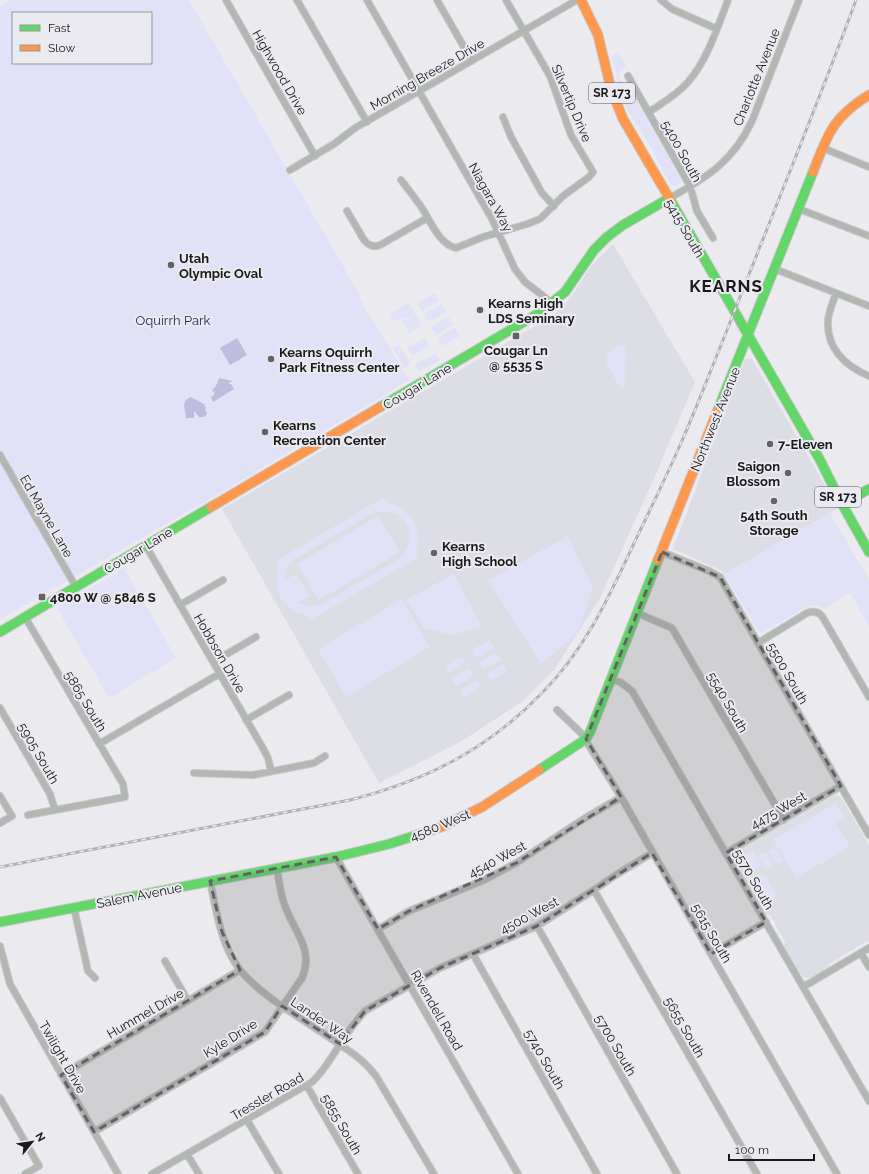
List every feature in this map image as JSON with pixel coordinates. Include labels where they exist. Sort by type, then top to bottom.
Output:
[{"type":"main road","name":"5415 South","points":[[581,0],[598,35],[616,106],[668,199],[819,458],[842,504],[869,552]]},
{"type":"main road","name":"Northwest Avenue","points":[[586,739],[827,136],[836,122],[854,104],[869,95]]},
{"type":"main road","name":"Cougar Lane","points":[[0,632],[483,347],[552,304],[565,292],[594,250],[607,237],[623,225],[668,199]]},
{"type":"main road","points":[[842,504],[869,489]]},
{"type":"main road","name":"4580 West","points":[[277,869],[389,844],[441,827],[482,807],[586,739]]},
{"type":"main road","name":"Salem Avenue","points":[[0,922],[277,869]]},
{"type":"street","name":"Highwood Drive","points":[[226,0],[315,156]]},
{"type":"street","points":[[296,0],[367,122]]},
{"type":"street","name":"Niagara Way","points":[[367,0],[487,210],[520,277],[552,304]]},
{"type":"street","points":[[437,0],[472,61]]},
{"type":"street","name":"Silvertip Drive","points":[[506,0],[550,76],[571,135],[592,172],[589,177],[568,192],[554,206]]},
{"type":"street","name":"Morning Breeze Drive","points":[[290,170],[315,156],[367,122],[577,0]]},
{"type":"street","points":[[661,0],[672,9],[717,29]]},
{"type":"street","points":[[649,112],[670,98],[687,83],[698,68],[706,54],[728,0]]},
{"type":"street","name":"Charlotte Avenue","points":[[668,199],[709,174],[724,162],[747,131],[799,0]]},
{"type":"street","name":"5400 South","points":[[628,76],[690,186],[697,211],[713,238]]},
{"type":"street","points":[[401,180],[417,200],[440,237],[447,244],[456,248],[498,232],[535,221],[545,215],[554,206],[542,193],[511,137],[503,117]]},
{"type":"street","points":[[822,148],[869,167]]},
{"type":"street","points":[[799,209],[869,236]]},
{"type":"street","points":[[347,211],[367,244],[374,246],[382,244],[428,218]]},
{"type":"street","points":[[775,269],[869,306]]},
{"type":"street","points":[[836,293],[828,321],[830,341],[834,349],[845,363],[853,369],[869,376]]},
{"type":"street","name":"Ed Mayne Lane","points":[[0,455],[76,588]]},
{"type":"street","name":"Hobbson Drive","points":[[146,546],[268,758],[271,772]]},
{"type":"street","name":"5500 South","points":[[662,552],[718,575],[726,586],[869,834]]},
{"type":"street","points":[[180,605],[223,580]]},
{"type":"street","points":[[758,643],[811,612],[818,612],[822,616],[869,697]]},
{"type":"street","name":"5540 South","points":[[637,613],[672,628],[784,820]]},
{"type":"street","name":"5865 South","points":[[25,617],[123,784],[125,797],[55,810]]},
{"type":"street","points":[[213,662],[256,637]]},
{"type":"street","points":[[99,744],[219,674]]},
{"type":"street","name":"5570 South","points":[[610,679],[620,682],[632,691],[869,1101]]},
{"type":"street","points":[[246,720],[289,695]]},
{"type":"street","name":"5905 South","points":[[0,708],[50,794],[55,810]]},
{"type":"street","name":"5615 South","points":[[558,710],[576,726],[586,739],[621,797],[837,1174]]},
{"type":"street","points":[[194,773],[246,775],[271,772],[314,763],[325,756]]},
{"type":"street","name":"4475 West","points":[[726,853],[841,786]]},
{"type":"street","points":[[0,796],[12,816],[0,824]]},
{"type":"street","name":"4540 West","points":[[378,929],[409,911],[484,880],[516,863],[557,838],[585,818],[621,797]]},
{"type":"street","points":[[28,815],[55,810]]},
{"type":"street","name":"4500 West","points":[[409,985],[440,968],[536,926],[594,890],[616,874],[652,853]]},
{"type":"street","name":"Rivendell Road","points":[[336,857],[518,1174]]},
{"type":"street","name":"Kyle Drive","points":[[94,1132],[265,1032],[302,978],[306,969],[306,949],[284,903],[277,869]]},
{"type":"street","name":"Lander Way","points":[[210,881],[222,932],[240,970],[260,989],[282,1006],[340,1044],[367,1064],[376,1076],[434,1174]]},
{"type":"street","name":"5655 South","points":[[594,890],[757,1174]]},
{"type":"street","points":[[74,908],[88,971],[95,978]]},
{"type":"street","points":[[711,954],[766,922]]},
{"type":"street","name":"5700 South","points":[[536,926],[677,1174]]},
{"type":"street","name":"Twilight Drive","points":[[0,946],[10,984],[118,1174]]},
{"type":"street","points":[[803,987],[869,948]]},
{"type":"street","points":[[861,953],[869,967]]},
{"type":"street","name":"5740 South","points":[[473,954],[598,1174]]},
{"type":"street","points":[[164,961],[188,1001]]},
{"type":"street","name":"Hummel Drive","points":[[61,1075],[240,970]]},
{"type":"street","name":"Tressler Road","points":[[152,1174],[307,1086],[325,1069],[340,1044],[358,1019],[366,1011],[409,985]]},
{"type":"street","name":"5855 South","points":[[307,1086],[358,1174]]},
{"type":"street","points":[[0,1098],[39,1166],[25,1174]]},
{"type":"street","points":[[247,1120],[279,1174]]},
{"type":"street","points":[[187,1154],[199,1174]]},
{"type":"highlighted area","points":[[662,552],[720,577],[841,786],[726,853],[766,922],[711,954],[652,853],[537,926],[440,968],[365,1011],[340,1044],[282,1006],[265,1032],[94,1132],[61,1075],[240,970],[222,932],[210,881],[336,857],[378,929],[409,911],[516,863],[621,797],[586,739]]},
{"type":"shaded area","name":"Kearns High School","points":[[613,244],[695,382],[656,474],[600,598],[554,670],[523,701],[462,741],[379,783],[222,509],[554,315],[572,296],[590,267]]},
{"type":"shaded area","points":[[237,338],[247,355],[230,365],[220,348]]},
{"type":"shaded area","points":[[745,359],[752,359],[838,508],[725,574],[718,569],[673,549]]},
{"type":"shaded area","points":[[219,378],[232,381],[228,384],[231,384],[234,389],[213,402],[211,397],[215,394],[212,390],[216,386]]},
{"type":"shaded area","points":[[190,397],[204,404],[207,413],[205,416],[199,417],[194,411],[194,418],[186,418],[184,406],[185,401]]},
{"type":"shaded area","points":[[835,795],[842,799],[869,845],[869,942],[867,941],[829,964],[828,968],[812,977],[807,978],[803,977],[800,973],[784,946],[785,942],[770,915],[765,914],[735,862],[734,855],[738,850]]},
{"type":"green space","name":"Oquirrh Park","points":[[11,0],[189,0],[358,292],[362,303],[409,380],[222,492],[0,619],[0,3],[2,6]]},
{"type":"green space","points":[[618,52],[626,66],[620,71],[619,79],[628,87],[681,179],[680,184],[675,186],[671,185],[640,128],[628,111],[618,85],[612,56]]},
{"type":"green space","points":[[435,293],[439,301],[422,311],[417,303]]},
{"type":"green space","points":[[408,303],[415,313],[403,320],[402,318],[398,321],[394,321],[390,314]]},
{"type":"green space","points":[[441,304],[446,312],[428,322],[424,314]]},
{"type":"green space","points":[[416,314],[422,326],[409,333],[403,321]]},
{"type":"green space","points":[[449,317],[453,325],[436,335],[431,327]]},
{"type":"green space","points":[[455,328],[460,336],[442,346],[438,338]]},
{"type":"green space","points":[[425,338],[430,346],[412,356],[408,348]]},
{"type":"green space","points":[[619,344],[625,346],[626,350],[625,386],[621,388],[607,365],[606,356]]},
{"type":"green space","points":[[399,345],[411,364],[404,368],[393,349]]},
{"type":"green space","points":[[436,353],[440,360],[419,372],[415,365]]},
{"type":"green space","points":[[384,497],[388,503],[400,507],[410,515],[418,532],[416,549],[419,557],[311,620],[307,615],[291,609],[281,598],[277,584],[279,567],[276,561]],"holes":[[[381,511],[391,512],[399,516],[405,522],[410,537],[404,553],[397,560],[324,603],[311,607],[298,603],[310,596],[296,574],[285,580],[287,570],[292,562],[371,514]]]},
{"type":"green space","points":[[830,513],[869,580],[869,626],[850,593],[824,609],[821,606],[810,605],[763,632],[759,632],[727,579],[723,575]]},
{"type":"green space","points":[[378,516],[400,552],[319,600],[297,564]]},
{"type":"green space","points":[[568,536],[593,588],[577,634],[541,664],[488,580]]},
{"type":"green space","points":[[124,568],[176,658],[109,698],[57,608]]},
{"type":"green space","points":[[454,574],[482,627],[452,635],[424,628],[406,600]]},
{"type":"green space","points":[[402,599],[430,647],[346,697],[318,649]]},
{"type":"green space","points":[[489,640],[494,648],[476,658],[472,650]]},
{"type":"green space","points":[[496,652],[501,660],[483,670],[479,662]]},
{"type":"green space","points":[[462,656],[466,663],[449,673],[445,666]]},
{"type":"green space","points":[[503,664],[507,671],[490,681],[486,674]]},
{"type":"green space","points":[[469,668],[474,676],[456,686],[452,678]]},
{"type":"green space","points":[[477,680],[481,687],[464,697],[459,690]]},
{"type":"green space","points":[[836,803],[845,817],[836,824],[850,847],[796,878],[773,839]]},
{"type":"green space","points":[[776,847],[784,861],[775,865],[768,851]]},
{"type":"green space","points":[[753,850],[762,866],[750,873],[741,857]]},
{"type":"green space","points":[[767,852],[774,866],[766,870],[758,856]]},
{"type":"green space","points":[[764,873],[777,896],[767,903],[754,878]]},
{"type":"railway","points":[[0,867],[350,800],[378,792],[429,773],[454,761],[499,731],[542,693],[572,658],[596,620],[670,467],[693,416],[856,0]]},
{"type":"traffic: fast","points":[[717,412],[813,172]]},
{"type":"traffic: fast","points":[[380,407],[539,313],[565,292],[594,250],[607,237],[623,225],[668,199]]},
{"type":"traffic: fast","points":[[671,201],[819,458],[842,504],[869,552]]},
{"type":"traffic: fast","points":[[842,504],[869,489]]},
{"type":"traffic: fast","points":[[0,632],[211,507]]},
{"type":"traffic: fast","points":[[539,770],[586,739],[590,732],[658,560]]},
{"type":"traffic: fast","points":[[0,922],[336,857],[389,844],[417,835]]},
{"type":"traffic: slow","points":[[581,0],[598,35],[611,89],[623,119],[671,201]]},
{"type":"traffic: slow","points":[[813,172],[823,147],[839,119],[847,111],[869,95]]},
{"type":"traffic: slow","points":[[211,507],[380,407]]},
{"type":"traffic: slow","points":[[658,560],[717,412]]},
{"type":"traffic: slow","points":[[417,835],[441,827],[482,807],[539,770]]},
{"type":"place","name":"Utah Olympic Oval","points":[[171,265]]},
{"type":"place","name":"Kearns High LDS Seminary","points":[[480,310]]},
{"type":"place","name":"Cougar Ln @ 5535 S","points":[[516,336]]},
{"type":"place","name":"Kearns Oquirrh Park Fitness Center","points":[[271,359]]},
{"type":"place","name":"Kearns Recreation Center","points":[[265,432]]},
{"type":"place","name":"7-Eleven","points":[[770,444]]},
{"type":"place","name":"Saigon Blossom","points":[[788,473]]},
{"type":"place","name":"54th South Storage","points":[[774,501]]},
{"type":"place","name":"Kearns High School","points":[[434,553]]},
{"type":"place","name":"4800 W @ 5846 S","points":[[42,597]]},
{"type":"district","name":"KEARNS","points":[[726,286]]}]
